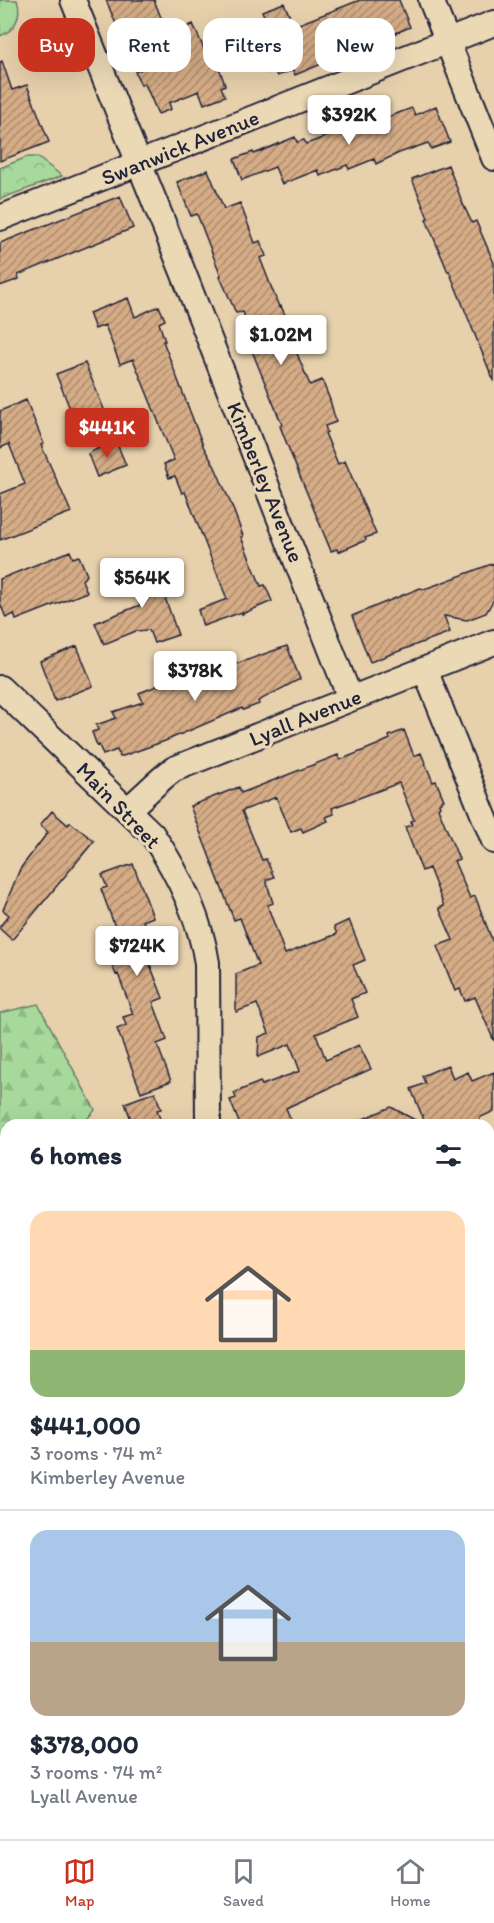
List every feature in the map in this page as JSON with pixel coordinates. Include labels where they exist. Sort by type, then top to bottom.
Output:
[{"type":"street","name":"Kimberley Avenue","points":[[73,0],[350,698]]},
{"type":"street","points":[[431,0],[494,158]]},
{"type":"street","name":"Swanwick Avenue","points":[[0,218],[494,23]]},
{"type":"street","name":"Lyall Avenue","points":[[127,810],[159,779],[174,769],[494,642]]},
{"type":"street","points":[[425,670],[494,841]]},
{"type":"street","name":"Main Street","points":[[0,688],[152,834],[170,860],[204,942],[207,963],[208,1119]]},
{"type":"green space","points":[[0,0],[17,0],[19,11],[14,26],[0,36]]},
{"type":"green space","points":[[27,157],[37,157],[62,176],[0,199],[0,168]]},
{"type":"green space","points":[[38,1004],[95,1110],[87,1119],[0,1119],[0,1013]]},
{"type":"building","points":[[106,0],[154,0],[161,18],[114,18]]},
{"type":"building","points":[[360,0],[399,0],[410,27],[395,33],[395,18],[315,18],[315,67],[303,72],[303,22]]},
{"type":"building","points":[[284,3],[291,18],[265,18],[262,11]]},
{"type":"building","points":[[193,24],[203,47],[203,72],[220,72],[225,85],[221,87],[225,96],[204,104],[199,91],[169,103],[171,109],[158,114],[145,84],[141,85],[135,72],[191,72],[191,25]]},
{"type":"building","points":[[2,61],[12,90],[27,85],[49,142],[0,161],[0,62]]},
{"type":"building","points":[[275,72],[288,72],[277,76]]},
{"type":"building","points":[[436,106],[450,142],[431,149],[428,143],[376,164],[374,159],[349,169],[347,165],[320,176],[318,170],[282,184],[275,167],[242,180],[234,159],[253,152],[254,154],[295,137],[297,142],[304,140],[306,144],[384,115],[385,118],[412,108],[415,115]]},
{"type":"building","points":[[448,165],[463,204],[472,223],[476,221],[494,263],[494,382],[426,219],[428,218],[412,179]]},
{"type":"building","points":[[208,170],[224,209],[240,203],[255,243],[260,241],[266,256],[260,258],[279,307],[281,306],[289,324],[295,322],[302,340],[293,344],[310,385],[322,380],[330,400],[336,422],[325,426],[327,432],[325,433],[338,464],[345,461],[376,534],[338,552],[337,549],[331,551],[290,452],[280,426],[282,425],[248,341],[253,339],[243,312],[236,313],[197,214],[191,216],[177,182]]},
{"type":"building","points":[[120,196],[133,228],[18,275],[19,279],[0,286],[0,243]]},
{"type":"building","points":[[128,298],[135,317],[159,306],[165,320],[159,323],[165,341],[163,341],[204,448],[232,506],[243,536],[241,537],[261,586],[265,585],[272,601],[242,614],[242,612],[203,626],[198,610],[227,599],[185,492],[182,493],[175,476],[169,478],[164,464],[174,460],[133,359],[120,364],[105,325],[95,329],[89,313]]},
{"type":"building","points":[[85,363],[108,419],[79,431],[56,374]]},
{"type":"building","points":[[26,400],[44,444],[41,445],[71,512],[0,540],[0,494],[25,484],[9,444],[0,448],[0,411]]},
{"type":"building","points":[[115,439],[126,465],[97,477],[88,454]]},
{"type":"building","points":[[70,551],[73,558],[79,556],[87,575],[82,580],[87,592],[16,620],[14,614],[6,618],[0,603],[0,579]]},
{"type":"building","points":[[152,560],[178,635],[154,643],[149,630],[136,631],[104,644],[95,623],[140,605],[126,570]]},
{"type":"building","points":[[494,563],[494,599],[486,613],[467,620],[444,616],[450,632],[370,662],[352,616],[420,588],[433,586]]},
{"type":"building","points":[[77,646],[93,686],[55,701],[40,661]]},
{"type":"building","points":[[287,646],[300,679],[258,701],[259,704],[243,710],[242,708],[165,741],[120,757],[117,750],[103,755],[99,745],[97,746],[92,732],[98,730],[96,725],[116,718],[113,712],[143,702],[139,693],[185,675],[187,678],[215,666],[216,671]]},
{"type":"building","points":[[404,730],[414,756],[421,753],[433,782],[436,781],[444,800],[439,803],[438,808],[459,859],[454,861],[470,898],[475,896],[494,945],[494,1041],[475,997],[465,1001],[460,989],[455,991],[437,946],[453,940],[439,908],[444,906],[429,868],[422,871],[405,827],[412,825],[411,821],[414,820],[399,783],[332,808],[334,814],[326,817],[328,821],[303,832],[301,828],[291,832],[276,797],[242,811],[262,860],[266,859],[274,877],[266,880],[273,903],[268,907],[285,954],[337,934],[334,927],[349,920],[365,960],[353,965],[365,993],[351,999],[358,1017],[316,1034],[326,1060],[359,1045],[371,1069],[286,1108],[291,1119],[238,1119],[230,1100],[236,1098],[234,1093],[260,1082],[262,1085],[300,1071],[290,1044],[258,1057],[259,1037],[269,1033],[257,1004],[236,1012],[236,974],[258,965],[240,918],[234,920],[190,806],[239,787],[241,793],[338,755],[340,760],[390,739],[389,736]]},
{"type":"building","points":[[52,811],[68,825],[70,822],[94,841],[12,940],[0,929],[9,915],[3,910],[20,869],[48,832],[40,825]]},
{"type":"building","points":[[133,864],[153,917],[143,921],[157,958],[149,962],[163,998],[153,1002],[167,1040],[157,1044],[171,1081],[141,1092],[117,1029],[126,1025],[123,1017],[133,1014],[118,974],[116,975],[110,960],[122,955],[115,936],[118,935],[101,889],[107,887],[102,875]]},
{"type":"building","points":[[448,1065],[453,1079],[468,1072],[472,1081],[494,1072],[494,1111],[479,1119],[424,1119],[411,1089],[425,1083],[422,1076]]},
{"type":"building","points":[[155,1092],[161,1109],[157,1110],[160,1119],[131,1119],[125,1103]]},
{"type":"building","points":[[391,1107],[413,1119],[363,1119]]}]
